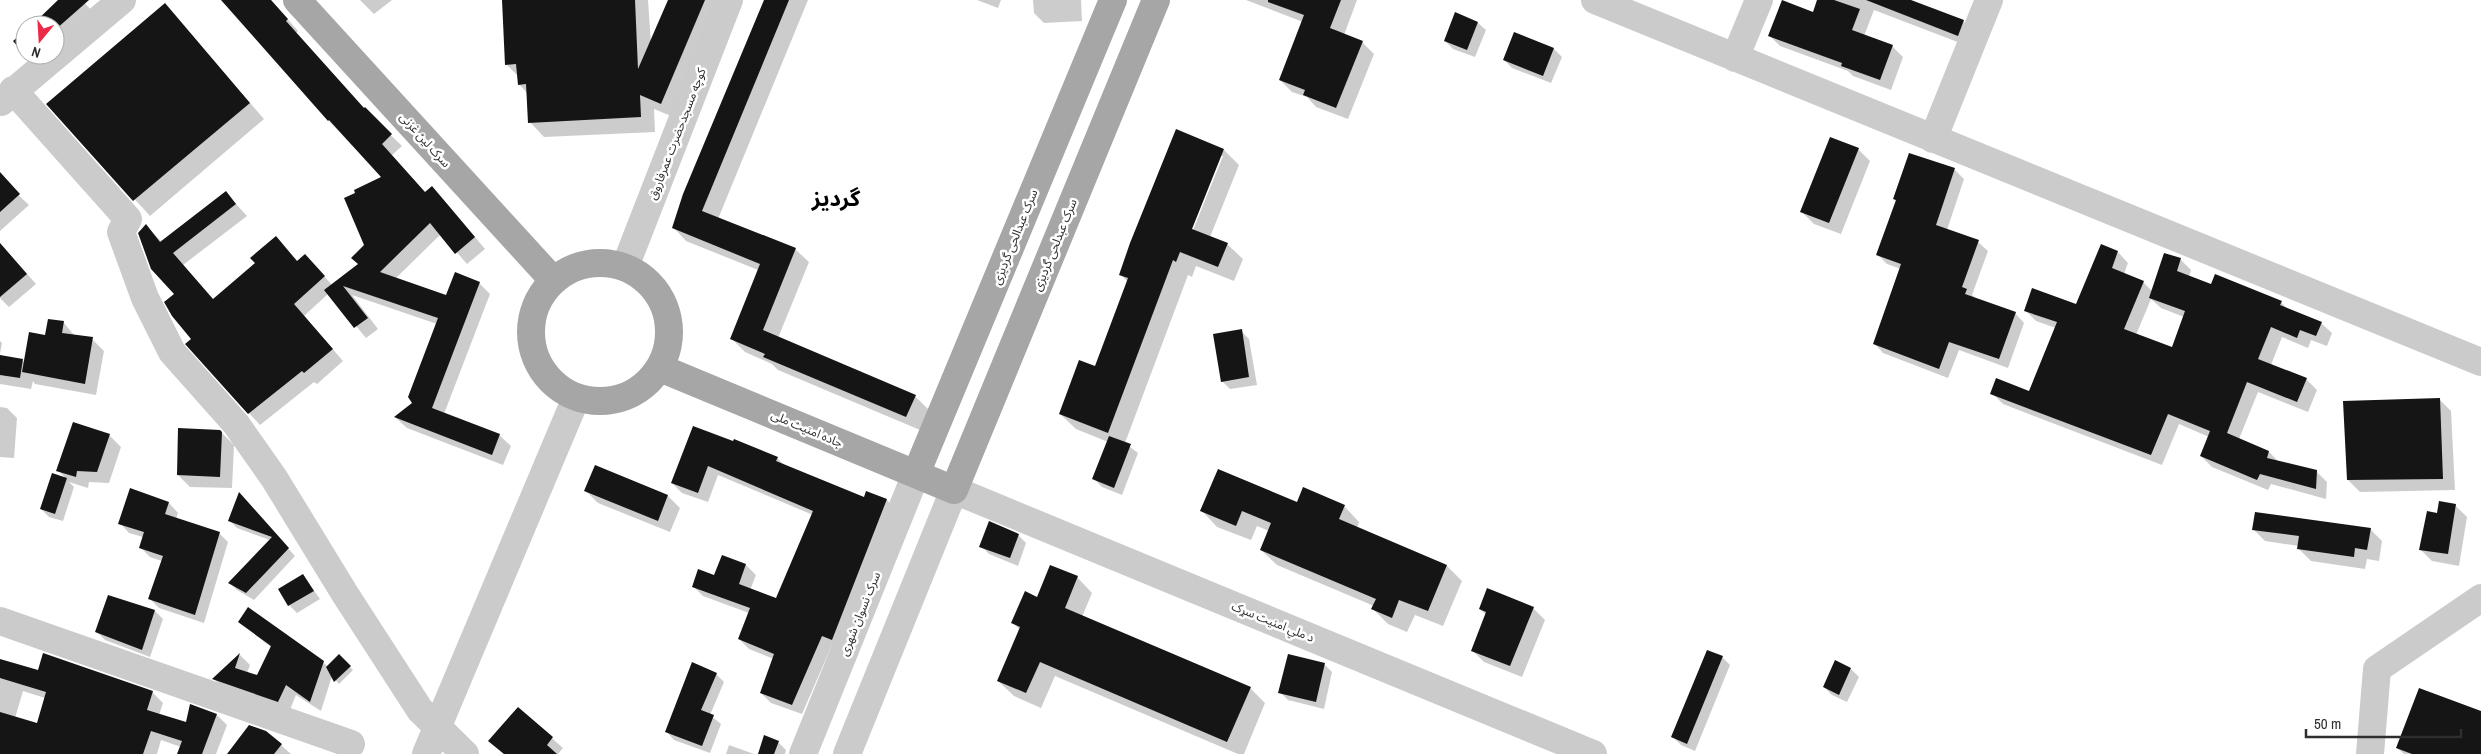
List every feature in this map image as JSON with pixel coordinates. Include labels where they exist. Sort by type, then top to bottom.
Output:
[{"type":"main road","name":"سرک لین غزنی","points":[[297,0],[553,280]]},
{"type":"main road","name":"سرک عبدالحی گردیزی","points":[[916,474],[1113,0]]},
{"type":"main road","name":"سرک عبدلحی گردیزی","points":[[954,490],[1156,0]]},
{"type":"main road","points":[[600,262],[625,267],[646,280],[661,298],[669,322],[669,346],[660,368],[644,386],[623,398],[600,402],[576,398],[555,386],[539,368],[531,346],[530,322],[538,299],[553,280],[574,267],[600,262]]},
{"type":"main road","name":"جاده امنیت ملی","points":[[660,368],[954,490]]},
{"type":"street","points":[[122,0],[7,97],[128,219],[121,232],[144,298],[172,352],[236,424],[268,470],[420,710],[465,754]]},
{"type":"street","name":"کوچه مسجدحضرت عمرفاروق","points":[[625,267],[729,0]]},
{"type":"street","points":[[1595,0],[2481,362]]},
{"type":"street","points":[[1735,58],[1760,0]]},
{"type":"street","points":[[1933,139],[1989,0]]},
{"type":"street","points":[[426,754],[576,398]]},
{"type":"street","name":"سرک نسوان شهری","points":[[803,754],[916,474]]},
{"type":"street","points":[[847,754],[954,490]]},
{"type":"street","name":"د ملي امنیت سړک","points":[[954,490],[1593,754]]},
{"type":"street","points":[[2370,754],[2378,670],[2481,598]]},
{"type":"street","points":[[0,621],[351,744]]},
{"type":"building","points":[[58,0],[89,0],[65,21],[65,15],[42,15]]},
{"type":"building","points":[[221,0],[271,0],[288,19],[286,21],[364,108],[392,134],[382,144],[425,192],[432,186],[475,237],[455,254],[430,223],[380,272],[446,295],[455,272],[480,282],[432,408],[500,434],[492,455],[394,417],[412,403],[408,397],[438,318],[343,286],[368,318],[354,328],[324,290],[358,264],[351,258],[364,245],[344,198],[355,193],[354,190],[381,177],[328,121]]},
{"type":"building","points":[[502,0],[635,0],[638,69],[668,0],[705,0],[661,104],[640,95],[641,117],[528,123],[526,84],[518,85],[516,64],[505,65]]},
{"type":"building","points":[[764,0],[789,0],[702,211],[796,248],[763,330],[916,395],[906,417],[763,357],[765,354],[730,339],[760,264],[672,228],[683,194]]},
{"type":"building","points":[[1268,0],[1341,0],[1330,28],[1363,41],[1336,108],[1303,95],[1305,90],[1279,80],[1304,15],[1268,2]]},
{"type":"building","points":[[1782,0],[1813,12],[1817,0],[1834,0],[1860,9],[1852,30],[1893,45],[1880,80],[1841,66],[1842,63],[1768,36]]},
{"type":"building","points":[[1866,0],[1911,0],[1964,20],[1958,36]]},
{"type":"building","points":[[165,3],[250,103],[133,201],[46,104]]},
{"type":"building","points":[[1455,12],[1478,22],[1467,50],[1444,41]]},
{"type":"building","points":[[1514,32],[1554,48],[1543,76],[1503,60]]},
{"type":"building","points":[[1176,129],[1224,149],[1192,229],[1228,243],[1218,267],[1180,252],[1176,262],[1173,260],[1108,433],[1059,414],[1079,360],[1095,366],[1128,278],[1119,275]]},
{"type":"building","points":[[1830,137],[1859,148],[1829,223],[1800,212]]},
{"type":"building","points":[[1909,153],[1955,168],[1936,225],[1979,240],[1962,287],[1967,289],[1965,294],[2016,312],[1999,359],[1949,342],[1939,369],[1873,344],[1901,264],[1876,255],[1896,200],[1893,199]]},
{"type":"building","points":[[0,172],[20,194],[0,212]]},
{"type":"building","points":[[226,191],[236,204],[173,253],[213,299],[255,263],[250,258],[276,236],[297,261],[305,254],[325,276],[294,304],[333,349],[248,414],[185,344],[191,339],[172,316],[164,302],[174,294],[151,269],[138,233],[146,224],[160,242]]},
{"type":"building","points":[[0,243],[27,274],[0,297]]},
{"type":"building","points":[[2101,244],[2118,251],[2112,268],[2144,281],[2124,329],[2172,347],[2185,311],[2149,298],[2164,253],[2181,258],[2177,271],[2211,284],[2215,274],[2282,301],[2280,305],[2322,322],[2316,336],[2300,330],[2297,338],[2271,327],[2258,359],[2307,378],[2297,402],[2247,382],[2227,433],[2269,451],[2267,458],[2317,470],[2316,489],[2260,474],[2257,480],[2200,456],[2210,431],[2168,414],[2151,455],[1990,394],[1996,378],[2029,391],[2057,322],[2024,311],[2032,288],[2076,304]]},
{"type":"building","points":[[48,319],[64,321],[62,333],[93,337],[85,384],[22,372],[29,332],[45,335]]},
{"type":"building","points":[[1242,329],[1249,377],[1221,382],[1213,334]]},
{"type":"building","points":[[0,355],[23,359],[20,378],[0,375]]},
{"type":"building","points":[[2440,398],[2443,479],[2347,480],[2343,401]]},
{"type":"building","points":[[73,422],[110,434],[97,472],[77,471],[76,477],[56,471]]},
{"type":"building","points":[[693,426],[733,441],[734,439],[778,457],[776,461],[864,497],[866,491],[887,499],[832,640],[822,636],[792,705],[760,693],[774,654],[738,639],[750,608],[692,587],[698,569],[714,575],[722,555],[746,564],[739,584],[776,598],[813,511],[708,466],[698,493],[671,483]]},
{"type":"building","points":[[178,428],[220,430],[222,432],[220,477],[177,475]]},
{"type":"building","points":[[1109,436],[1131,444],[1114,488],[1092,479]]},
{"type":"building","points":[[595,465],[668,495],[658,521],[584,491]]},
{"type":"building","points":[[1218,469],[1297,502],[1303,487],[1345,505],[1339,519],[1447,565],[1428,611],[1399,600],[1392,618],[1371,609],[1376,599],[1260,550],[1271,523],[1242,511],[1236,526],[1200,511]]},
{"type":"building","points":[[52,473],[67,478],[55,514],[40,509]]},
{"type":"building","points":[[130,488],[169,502],[165,514],[220,532],[195,615],[148,599],[163,556],[139,548],[144,532],[118,524]]},
{"type":"building","points":[[239,492],[289,548],[246,593],[228,583],[272,537],[228,521]]},
{"type":"building","points":[[2439,501],[2456,504],[2448,554],[2419,550],[2427,511],[2437,513]]},
{"type":"building","points":[[2255,512],[2371,528],[2367,550],[2355,548],[2354,557],[2297,549],[2299,536],[2252,530]]},
{"type":"building","points":[[989,521],[1019,534],[1010,558],[979,547]]},
{"type":"building","points":[[1050,565],[1078,576],[1065,608],[1251,687],[1227,742],[1040,662],[1026,693],[997,681],[1020,627],[1011,623],[1025,591],[1037,597]]},
{"type":"building","points":[[303,574],[314,591],[288,606],[278,589]]},
{"type":"building","points":[[1487,588],[1534,607],[1510,666],[1471,651],[1486,612],[1479,609]]},
{"type":"building","points":[[108,595],[155,610],[142,650],[95,632]]},
{"type":"building","points":[[248,607],[324,661],[310,702],[286,685],[278,702],[212,679],[240,653],[235,668],[257,675],[271,646],[238,622]]},
{"type":"building","points":[[1707,650],[1723,656],[1687,744],[1671,737]]},
{"type":"building","points":[[43,653],[153,691],[147,710],[186,722],[190,704],[217,714],[202,754],[177,754],[182,741],[151,731],[143,754],[0,754],[0,712],[37,723],[46,692],[0,678],[0,659],[38,670]]},
{"type":"building","points":[[339,654],[351,666],[334,682],[326,667]]},
{"type":"building","points":[[1288,654],[1325,663],[1316,702],[1278,693]]},
{"type":"building","points":[[1835,660],[1851,668],[1839,695],[1823,687]]},
{"type":"building","points":[[692,662],[717,673],[701,710],[714,715],[702,746],[665,732]]},
{"type":"building","points":[[2419,688],[2481,711],[2481,754],[2412,754],[2396,748]]},
{"type":"building","points":[[518,707],[553,737],[547,745],[557,754],[504,754],[488,741]]},
{"type":"building","points":[[249,725],[266,731],[282,744],[274,754],[227,754]]},
{"type":"building","points":[[764,735],[779,741],[774,754],[758,754]]},
{"type":"district","name":"گردیز","points":[[836,198]]}]
